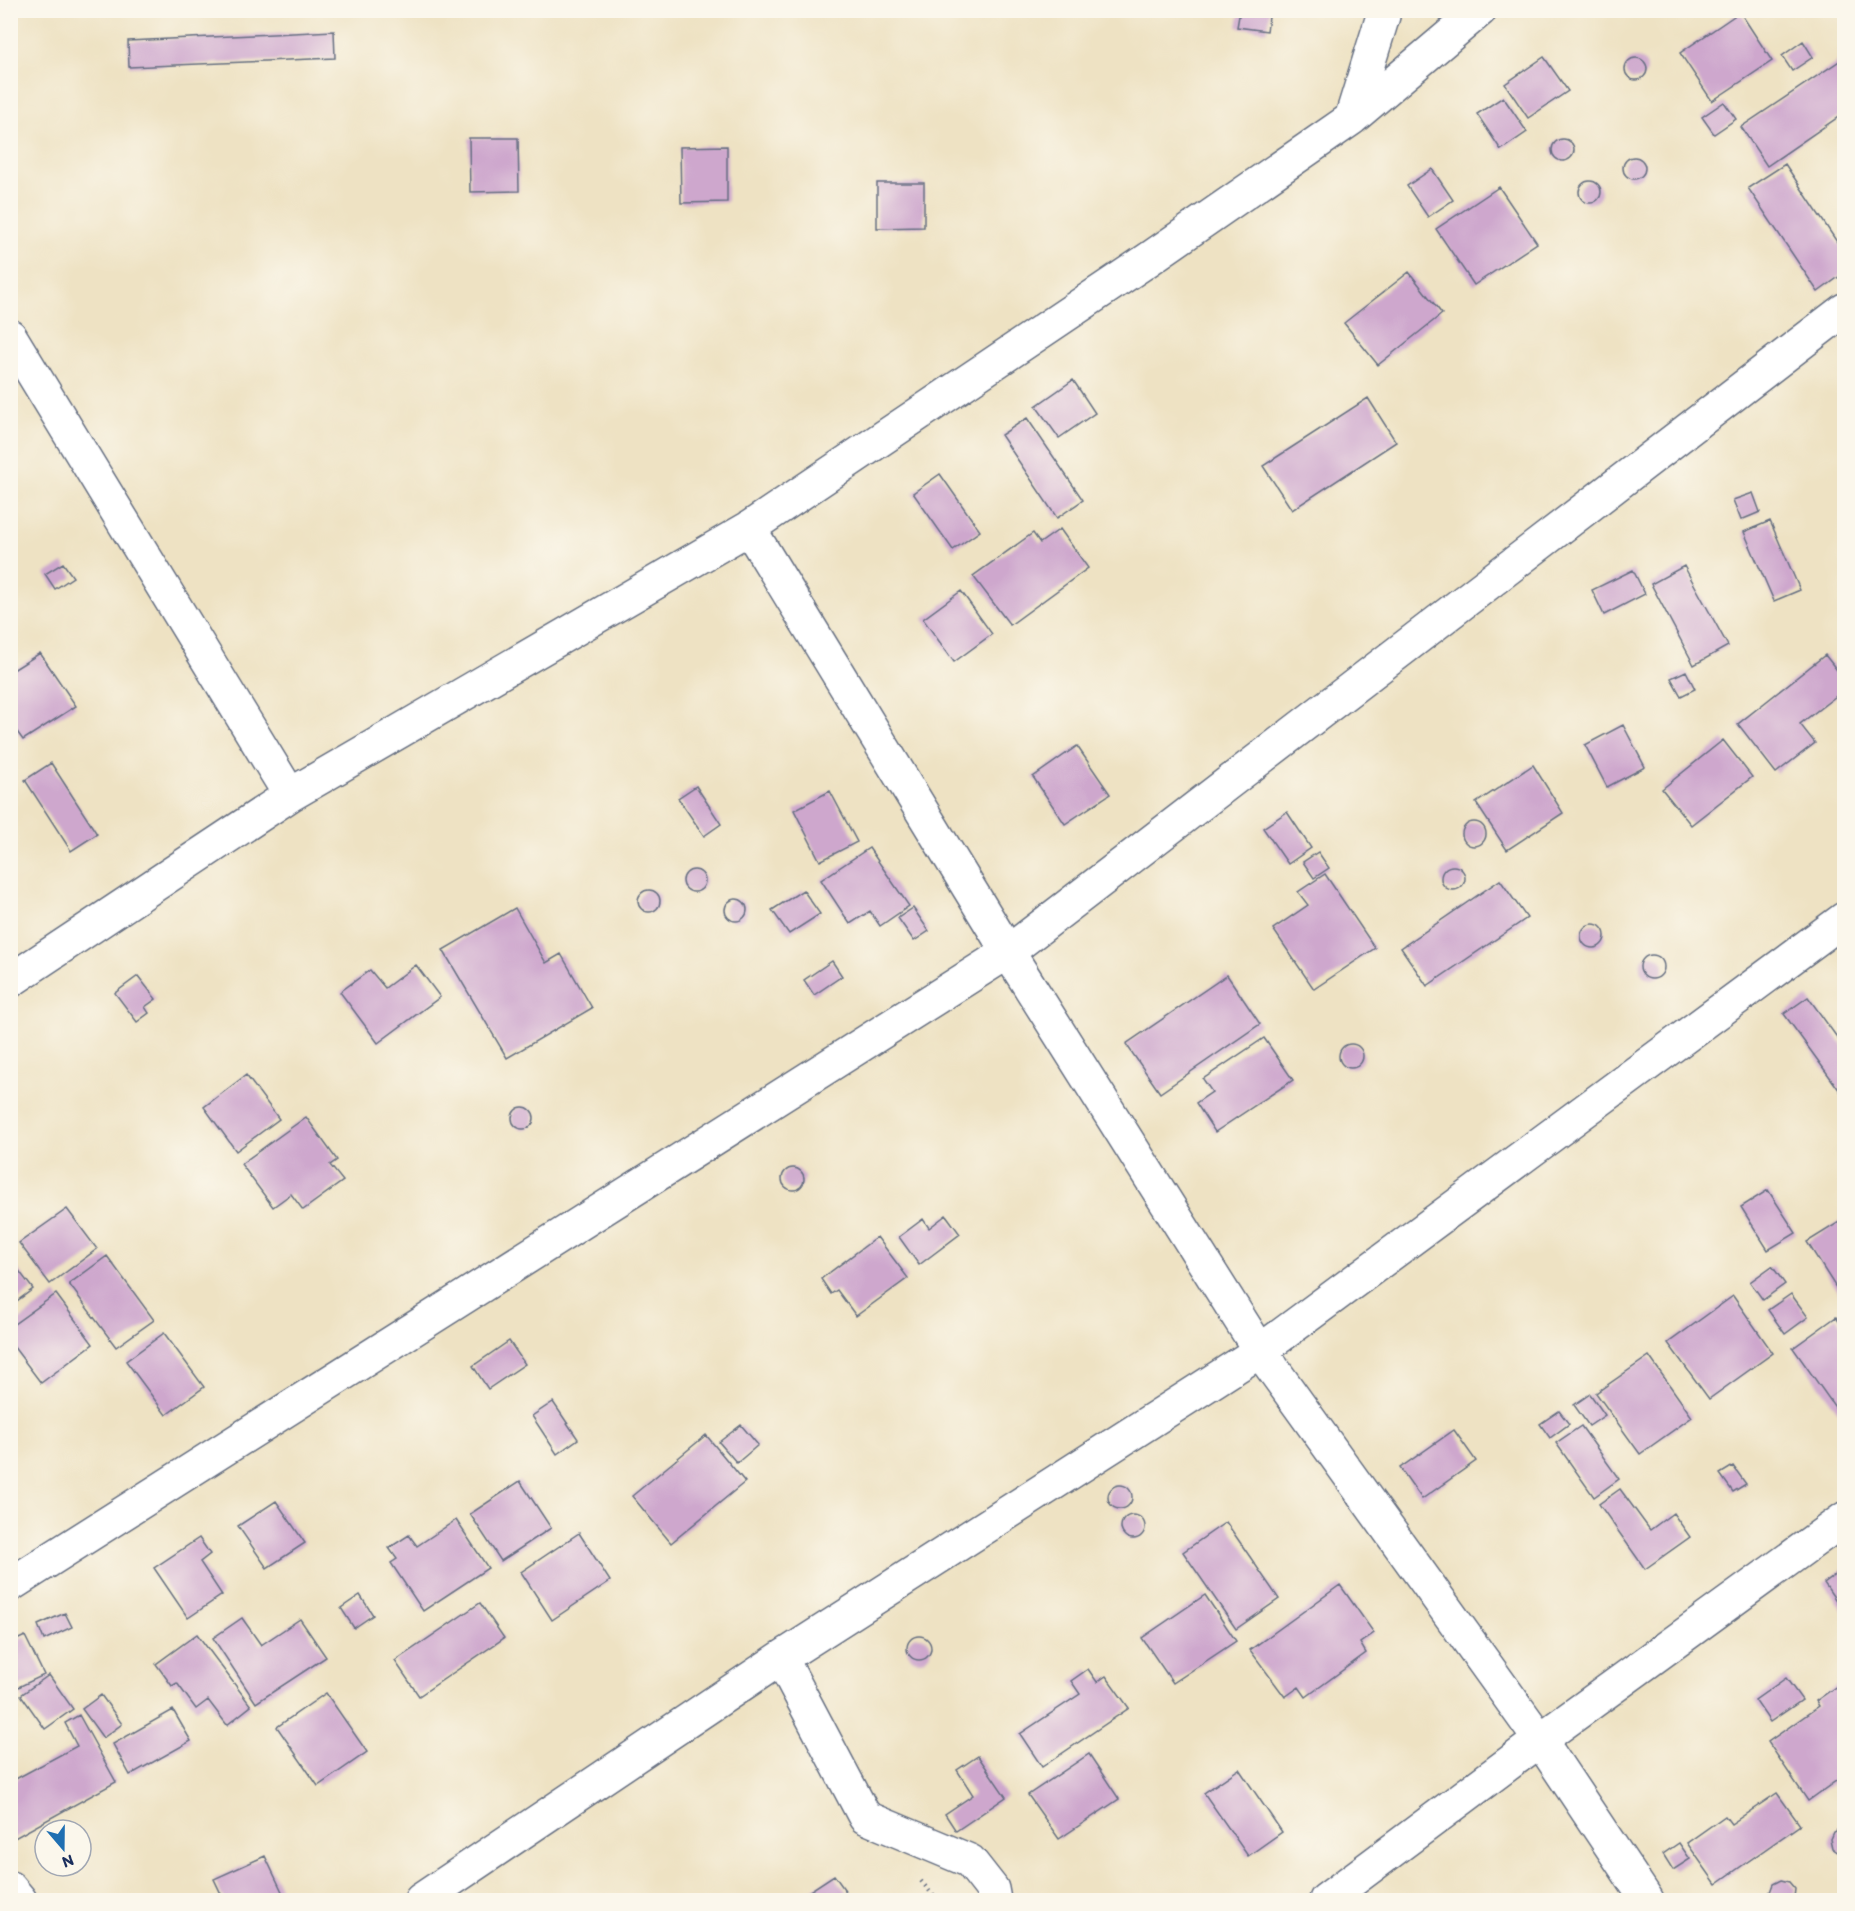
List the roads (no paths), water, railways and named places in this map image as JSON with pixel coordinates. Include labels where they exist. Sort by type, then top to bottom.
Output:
[{"type":"street","points":[[1351,119],[1384,10]]},
{"type":"street","points":[[10,981],[290,795],[749,528],[1158,253],[1351,119],[1480,10]]},
{"type":"street","points":[[10,1585],[1008,951],[1845,310]]},
{"type":"street","points":[[10,336],[290,795]]},
{"type":"street","points":[[749,528],[1008,951],[1260,1351],[1540,1740],[1647,1900]]},
{"type":"street","points":[[421,1900],[781,1658],[1260,1351],[1845,919]]},
{"type":"street","points":[[1326,1900],[1540,1740],[1845,1520]]},
{"type":"street","points":[[781,1658],[865,1817],[970,1861],[992,1889],[994,1900]]},
{"type":"street","points":[[10,1888],[20,1900]]}]
